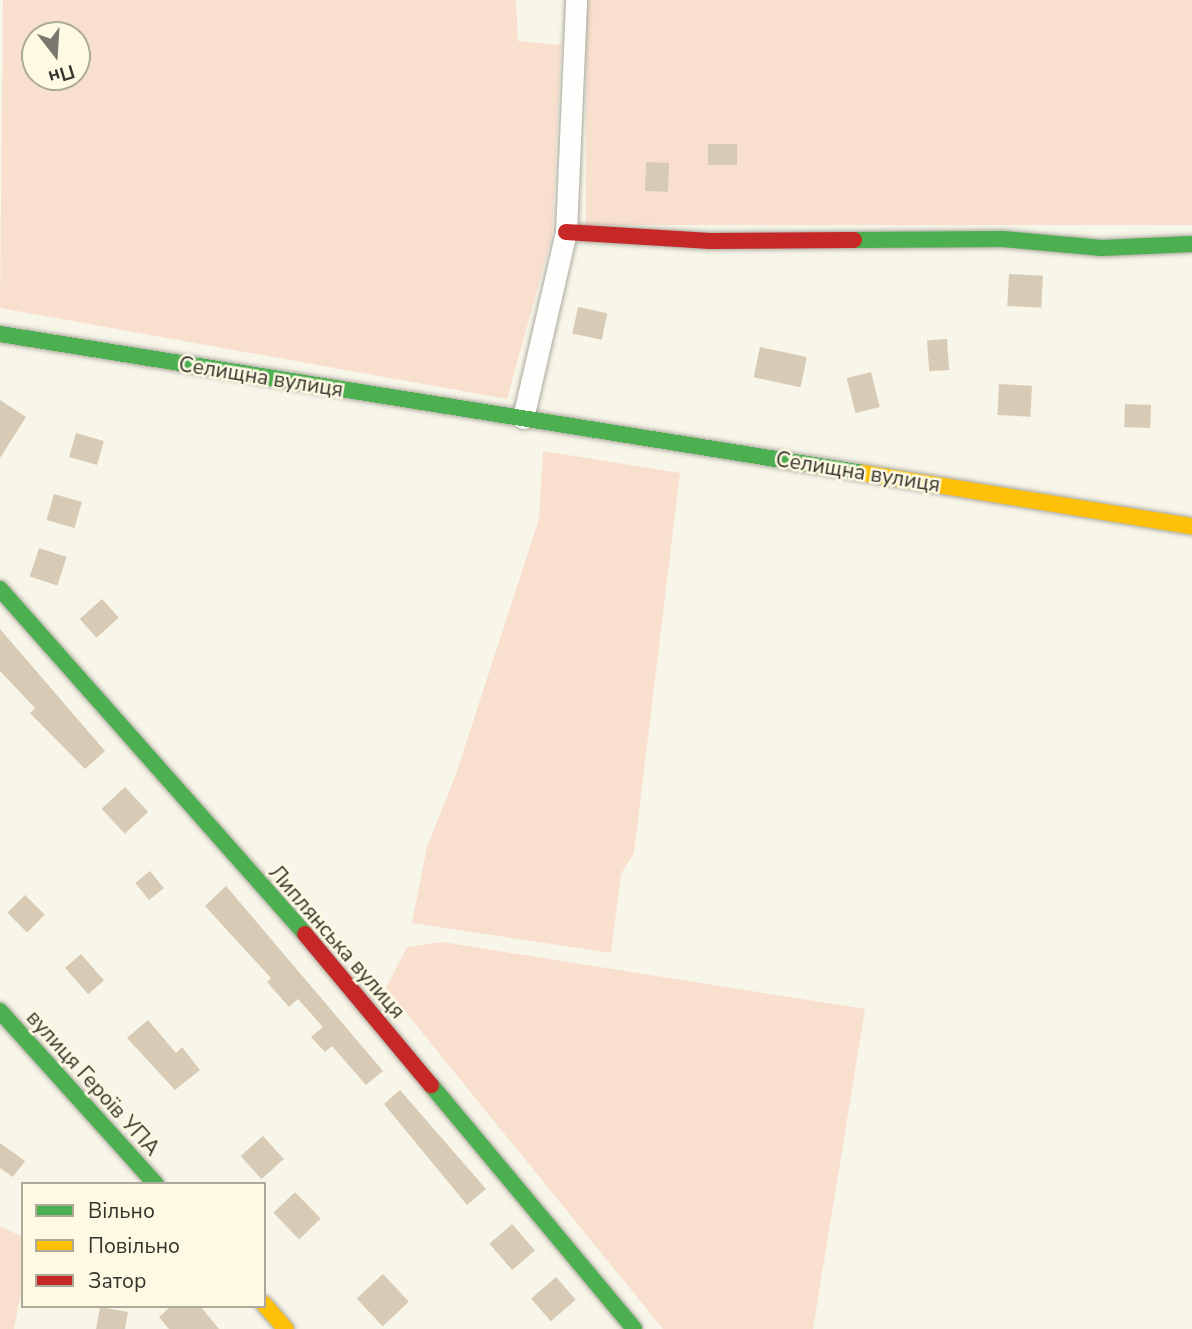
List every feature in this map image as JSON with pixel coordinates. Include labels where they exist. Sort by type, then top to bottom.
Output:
[{"type":"street","points":[[523,418],[566,232],[576,0]]},
{"type":"street","points":[[566,232],[710,241],[1003,239],[1102,248],[1192,244]]},
{"type":"street","name":"Селищна вулиця","points":[[0,334],[1192,526]]},
{"type":"street","name":"Липлянська вулиця","points":[[0,589],[330,963],[634,1329]]},
{"type":"street","name":"вулиця Героїв УПА","points":[[0,1011],[154,1182]]},
{"type":"street","points":[[266,1306],[286,1329]]},
{"type":"shaded area","points":[[3,0],[516,0],[518,41],[561,45],[552,236],[507,399],[0,308]]},
{"type":"shaded area","points":[[586,0],[1192,0],[1192,225],[586,225]]},
{"type":"shaded area","points":[[543,451],[680,473],[634,853],[621,874],[611,953],[412,923],[427,847],[456,774],[539,519]]},
{"type":"shaded area","points":[[442,942],[865,1009],[813,1329],[663,1329],[386,988],[407,947]]},
{"type":"shaded area","points":[[0,1226],[21,1236],[21,1292],[14,1329],[0,1329]]},
{"type":"building","points":[[708,144],[737,144],[737,165],[708,165]]},
{"type":"building","points":[[646,162],[669,163],[668,192],[645,191]]},
{"type":"building","points":[[1009,274],[1043,276],[1041,308],[1007,306]]},
{"type":"building","points":[[578,307],[607,313],[602,340],[572,333]]},
{"type":"building","points":[[947,339],[949,370],[929,371],[927,340]]},
{"type":"building","points":[[760,347],[807,357],[801,387],[754,377]]},
{"type":"building","points":[[871,372],[880,407],[855,413],[847,378]]},
{"type":"building","points":[[999,384],[1032,386],[1030,417],[997,415]]},
{"type":"building","points":[[0,400],[26,417],[0,458]]},
{"type":"building","points":[[1125,404],[1151,405],[1150,428],[1124,427]]},
{"type":"building","points":[[76,433],[104,441],[97,465],[69,457]]},
{"type":"building","points":[[54,494],[82,502],[74,528],[47,520]]},
{"type":"building","points":[[39,548],[67,557],[57,585],[30,577]]},
{"type":"building","points":[[102,599],[119,618],[96,638],[80,619]]},
{"type":"building","points":[[0,629],[105,751],[85,769],[30,713],[35,708],[0,671]]},
{"type":"building","points":[[125,787],[148,812],[125,834],[102,809]]},
{"type":"building","points":[[150,871],[164,888],[149,900],[135,883]]},
{"type":"building","points":[[226,886],[383,1071],[366,1085],[332,1046],[325,1052],[311,1037],[323,1027],[298,999],[289,1007],[267,982],[271,978],[205,906]]},
{"type":"building","points":[[25,895],[45,915],[27,932],[7,913]]},
{"type":"building","points":[[81,954],[104,980],[88,994],[65,968]]},
{"type":"building","points":[[148,1020],[176,1053],[182,1047],[200,1070],[175,1090],[127,1038]]},
{"type":"building","points":[[400,1090],[486,1189],[467,1205],[384,1104]]},
{"type":"building","points":[[263,1136],[284,1159],[261,1179],[241,1156]]},
{"type":"building","points":[[0,1143],[25,1161],[13,1177],[0,1168]]},
{"type":"building","points":[[295,1192],[321,1219],[299,1239],[273,1213]]},
{"type":"building","points":[[512,1224],[535,1250],[512,1270],[489,1244]]},
{"type":"building","points":[[383,1274],[409,1302],[383,1326],[357,1299]]},
{"type":"building","points":[[556,1277],[576,1300],[551,1321],[531,1299]]},
{"type":"building","points":[[100,1308],[128,1312],[125,1329],[96,1329]]},
{"type":"building","points":[[169,1308],[202,1308],[219,1329],[169,1329],[159,1317]]},
{"type":"traffic: fast","points":[[854,240],[1003,239],[1102,248],[1192,244]]},
{"type":"traffic: fast","points":[[0,334],[863,473]]},
{"type":"traffic: fast","points":[[0,589],[305,934]]},
{"type":"traffic: fast","points":[[0,1011],[154,1182]]},
{"type":"traffic: fast","points":[[431,1085],[634,1329]]},
{"type":"traffic: slow","points":[[863,473],[1192,526]]},
{"type":"traffic: slow","points":[[266,1306],[286,1329]]},
{"type":"traffic: jam","points":[[566,232],[710,241],[854,240]]},
{"type":"traffic: jam","points":[[305,934],[431,1085]]}]
